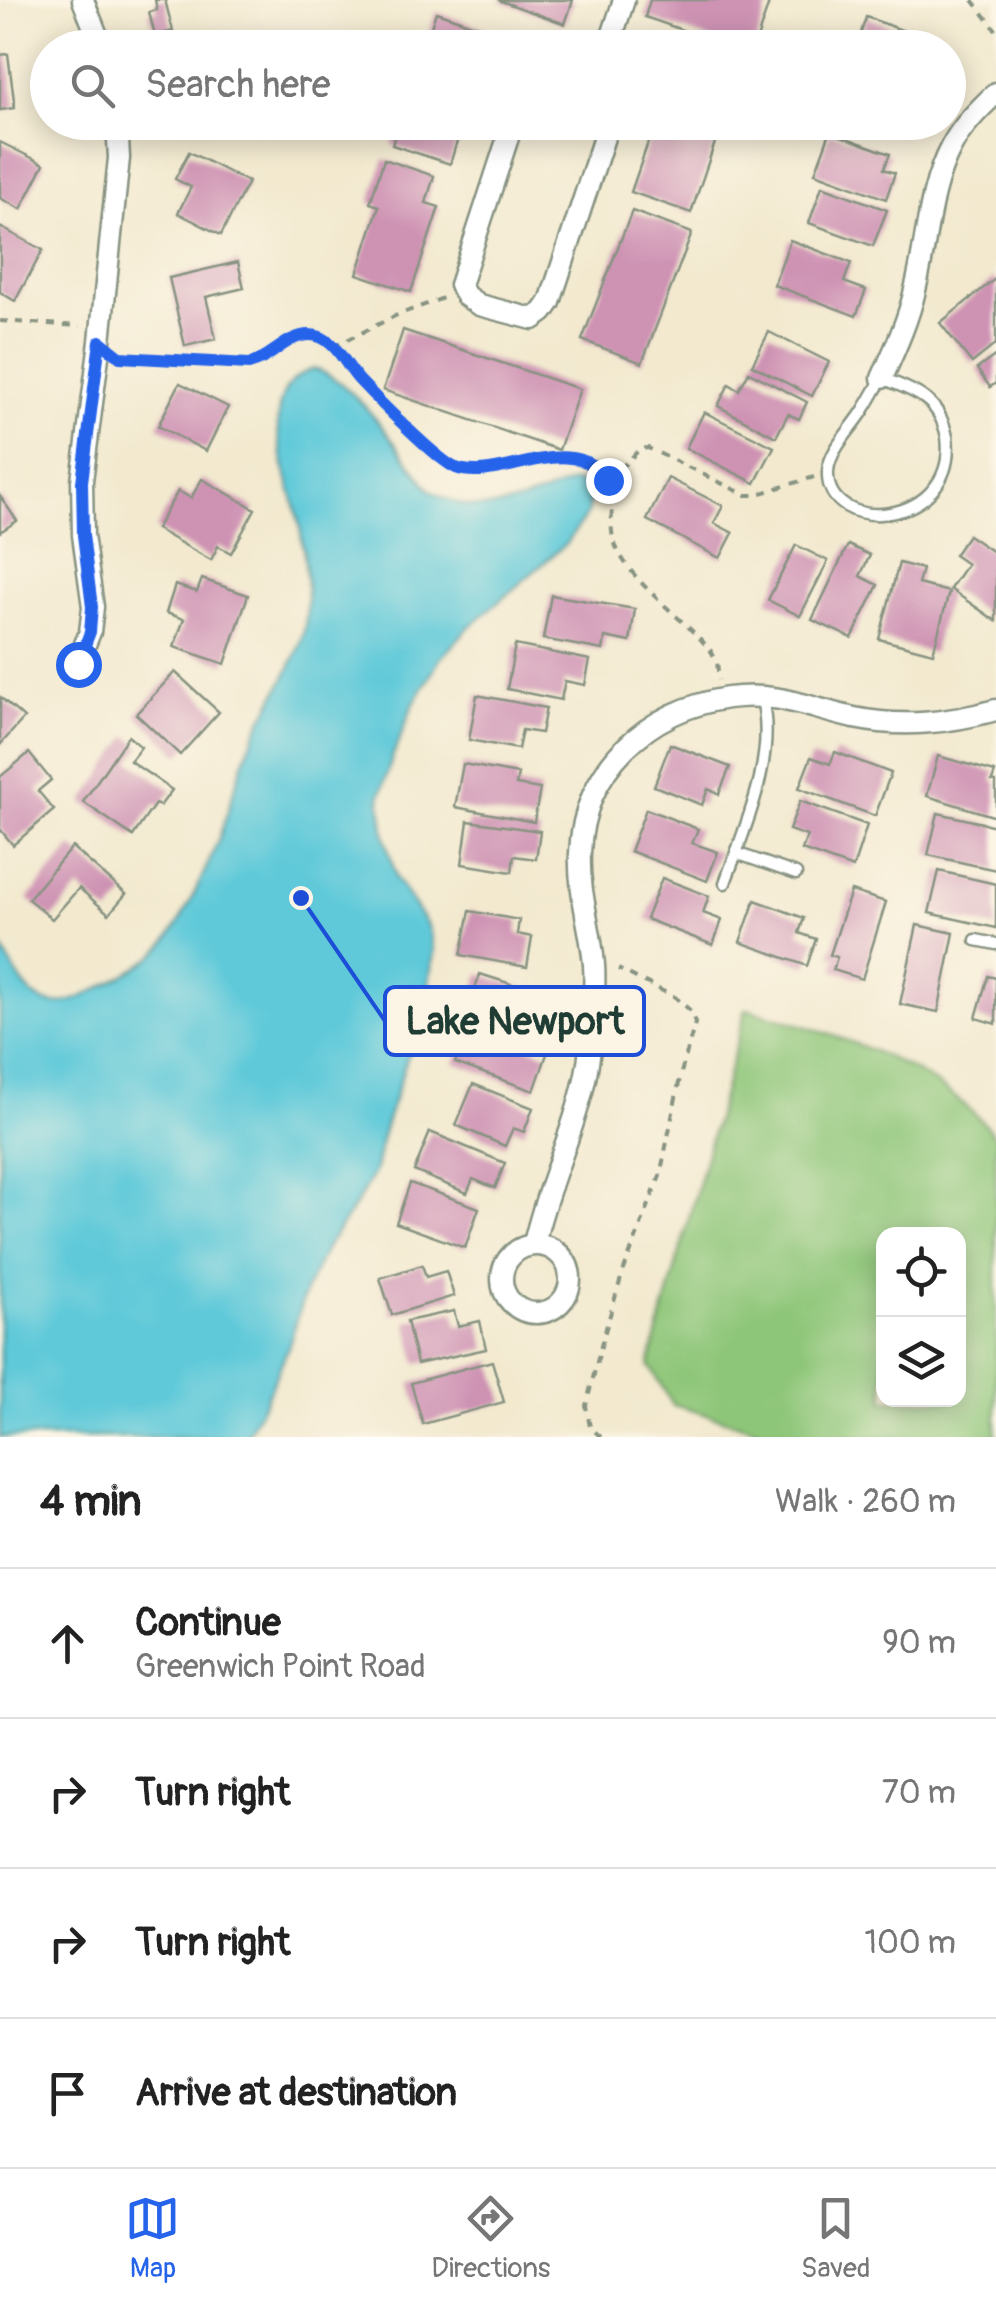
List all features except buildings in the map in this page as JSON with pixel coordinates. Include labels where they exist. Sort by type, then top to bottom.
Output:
[{"type":"street","points":[[83,0],[95,30]]},
{"type":"street","points":[[614,30],[624,0]]},
{"type":"street","points":[[966,124],[996,94]]},
{"type":"street","points":[[78,664],[90,632],[92,607],[83,535],[82,482],[100,341],[118,140]]},
{"type":"street","points":[[507,140],[461,280],[462,290],[478,306],[533,319],[550,302],[603,140]]},
{"type":"street","points":[[882,378],[915,292],[939,175],[955,140]]},
{"type":"street","points":[[534,1244],[541,1212],[580,1102],[589,1054],[594,966],[580,851],[588,806],[618,753],[640,732],[665,717],[720,700],[761,696],[794,700],[889,724],[962,720],[996,710]]},
{"type":"lane","points":[[882,378],[924,398],[938,412],[948,447],[945,468],[923,501],[890,514],[870,514],[839,500],[831,489],[828,473],[831,457],[882,378]]},
{"type":"lane","points":[[725,883],[765,761],[768,734],[761,696]]},
{"type":"lane","points":[[736,853],[796,874]]},
{"type":"lane","points":[[976,940],[996,944]]},
{"type":"path","points":[[972,0],[996,30]]},
{"type":"path","points":[[333,346],[394,316],[462,290]]},
{"type":"path","points":[[0,321],[80,326],[120,357],[249,364],[306,334],[321,336],[358,379],[454,467],[476,471],[522,462],[574,458],[589,462],[608,480],[613,494],[612,536],[622,558],[654,596],[711,651],[717,662],[720,700]]},
{"type":"path","points":[[608,480],[640,449],[648,448],[746,495],[828,473]]},
{"type":"path","points":[[594,966],[607,964],[628,972],[674,998],[691,1011],[696,1023],[680,1073],[660,1176],[622,1275],[586,1406],[590,1427],[601,1437]]},
{"type":"green space","points":[[746,1009],[882,1055],[946,1090],[973,1112],[996,1138],[996,1437],[784,1437],[673,1405],[649,1365]]},
{"type":"water","points":[[313,369],[344,386],[429,489],[448,500],[501,506],[573,482],[584,484],[591,495],[587,514],[566,544],[469,627],[440,659],[413,705],[393,755],[380,797],[385,836],[396,878],[429,928],[434,952],[426,1000],[382,1136],[375,1170],[326,1248],[306,1289],[288,1348],[245,1437],[0,1437],[0,945],[36,998],[60,1003],[96,990],[146,961],[164,944],[183,916],[217,844],[252,740],[302,639],[307,611],[305,562],[282,457],[278,414],[283,395],[294,380]]},
{"type":"place","name":"Lake Newport","points":[[301,898]]},
{"type":"route","points":[[78,664],[90,632],[92,607],[83,535],[82,482],[100,341],[120,357],[249,364],[306,334],[321,336],[358,379],[454,467],[476,471],[574,458],[589,462],[608,480]]}]
